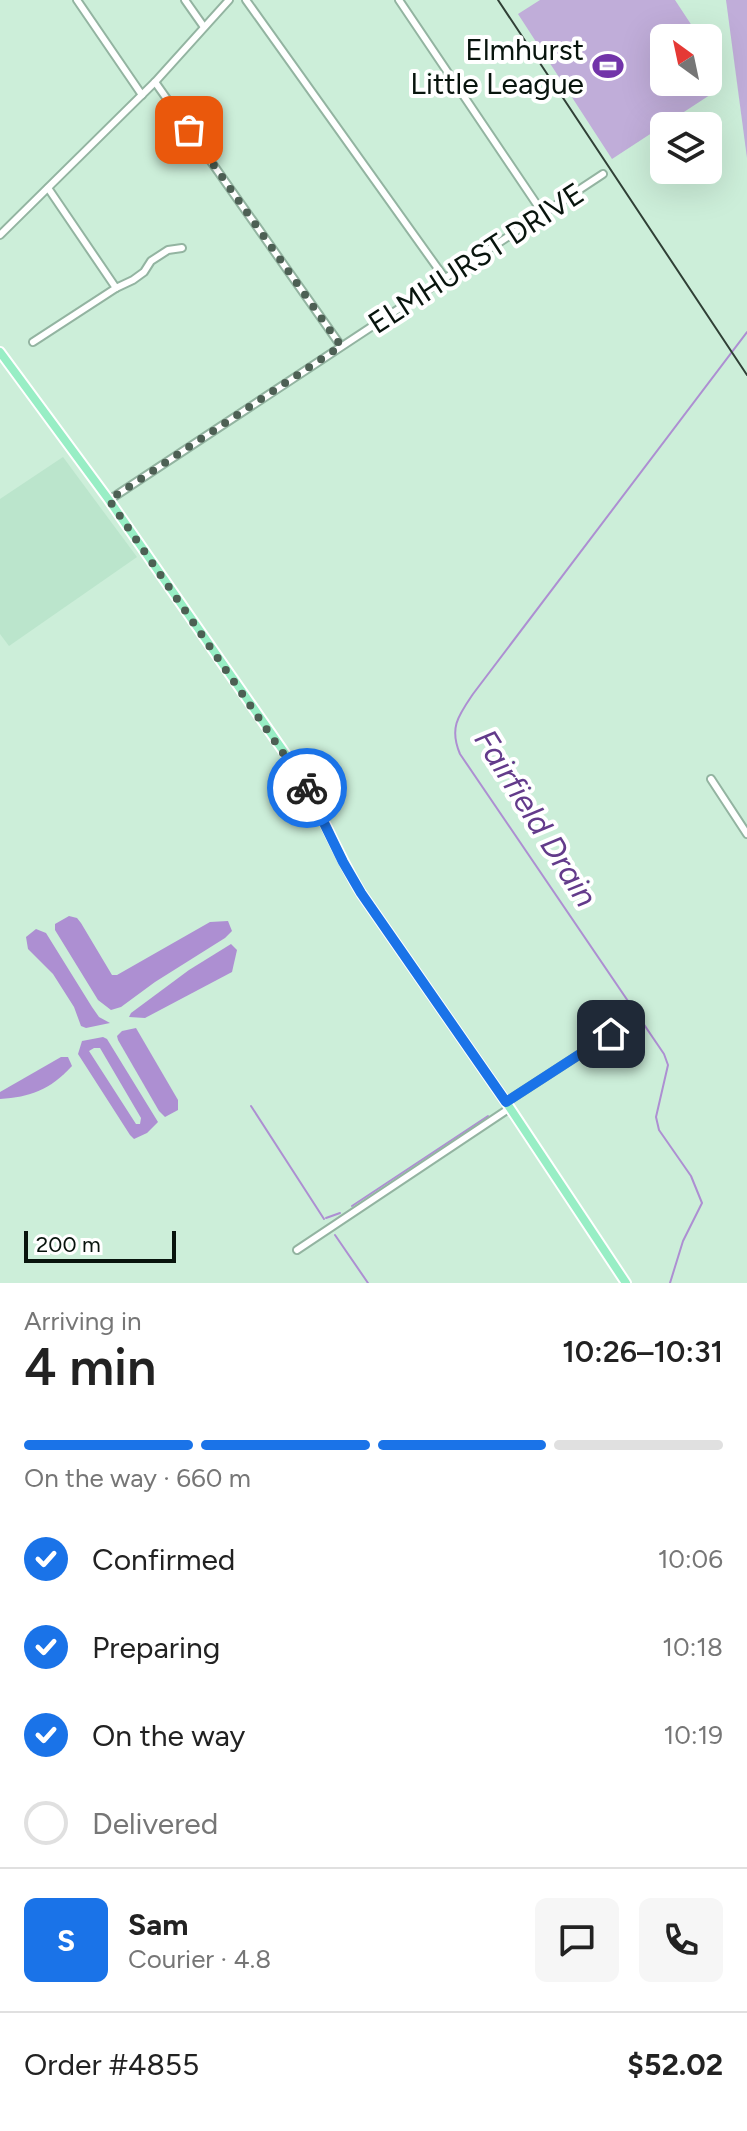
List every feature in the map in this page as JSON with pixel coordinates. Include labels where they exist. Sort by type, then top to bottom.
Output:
[{"type":"main road","points":[[2,359],[109,500],[300,775],[361,893],[508,1105],[626,1283]]},
{"type":"street","points":[[77,0],[142,95]]},
{"type":"street","points":[[185,0],[204,27]]},
{"type":"street","points":[[0,235],[155,82],[229,0]]},
{"type":"street","points":[[246,0],[444,277]]},
{"type":"street","points":[[399,0],[544,215]]},
{"type":"street","points":[[155,82],[341,346]]},
{"type":"street","name":"ELMHURST DRIVE","points":[[109,500],[603,174]]},
{"type":"street","points":[[48,188],[116,288]]},
{"type":"street","points":[[33,342],[133,280],[144,272],[151,261],[168,250],[182,248]]},
{"type":"street","points":[[711,779],[747,833],[737,839]]},
{"type":"street","points":[[297,1250],[611,1034]]},
{"type":"shaded area","name":"Elmhurst Little League","points":[[540,0],[675,0],[691,24],[650,24],[650,96],[708,96],[684,112],[650,112],[650,134],[612,159],[518,14]]},
{"type":"shaded area","points":[[726,0],[747,0],[747,158]]},
{"type":"shaded area","points":[[63,457],[137,557],[9,646],[0,634],[0,499]]},
{"type":"shaded area","points":[[69,916],[81,923],[112,975],[210,922],[228,921],[232,931],[121,1007],[111,1010],[98,1000],[55,930],[55,924]]},
{"type":"shaded area","points":[[36,929],[46,933],[99,1017],[110,1023],[86,1028],[81,1026],[74,1007],[53,974],[28,949],[26,937]]},
{"type":"shaded area","points":[[231,944],[237,950],[232,972],[145,1018],[129,1017],[189,970]]},
{"type":"shaded area","points":[[136,1028],[178,1100],[178,1110],[165,1117],[118,1040],[117,1036],[122,1031]]},
{"type":"shaded area","points":[[107,1039],[158,1122],[147,1133],[134,1139],[130,1135],[78,1054],[82,1041]],"holes":[[[100,1048],[141,1118],[140,1124],[136,1124],[89,1051]]]},
{"type":"shaded area","points":[[61,1057],[68,1057],[72,1066],[56,1081],[30,1094],[0,1099],[0,1092]]},
{"type":"waterway","name":"Fairfield Drain","points":[[670,1283],[683,1241],[702,1203],[691,1176],[659,1130],[656,1117],[668,1065],[664,1054],[460,754],[455,729],[473,694],[747,332]]},
{"type":"waterway","points":[[251,1106],[324,1219]]},
{"type":"waterway","points":[[352,1206],[488,1116]]},
{"type":"waterway","points":[[326,1218],[340,1213]]},
{"type":"waterway","points":[[335,1235],[368,1283]]},
{"type":"railway","points":[[498,0],[747,375]]},
{"type":"way so far","points":[[189,130],[341,346],[109,500],[307,788]]},
{"type":"place","name":"Elmhurst Little League","points":[[608,66]]},
{"type":"route","points":[[307,788],[361,893],[506,1102],[611,1034]]}]
